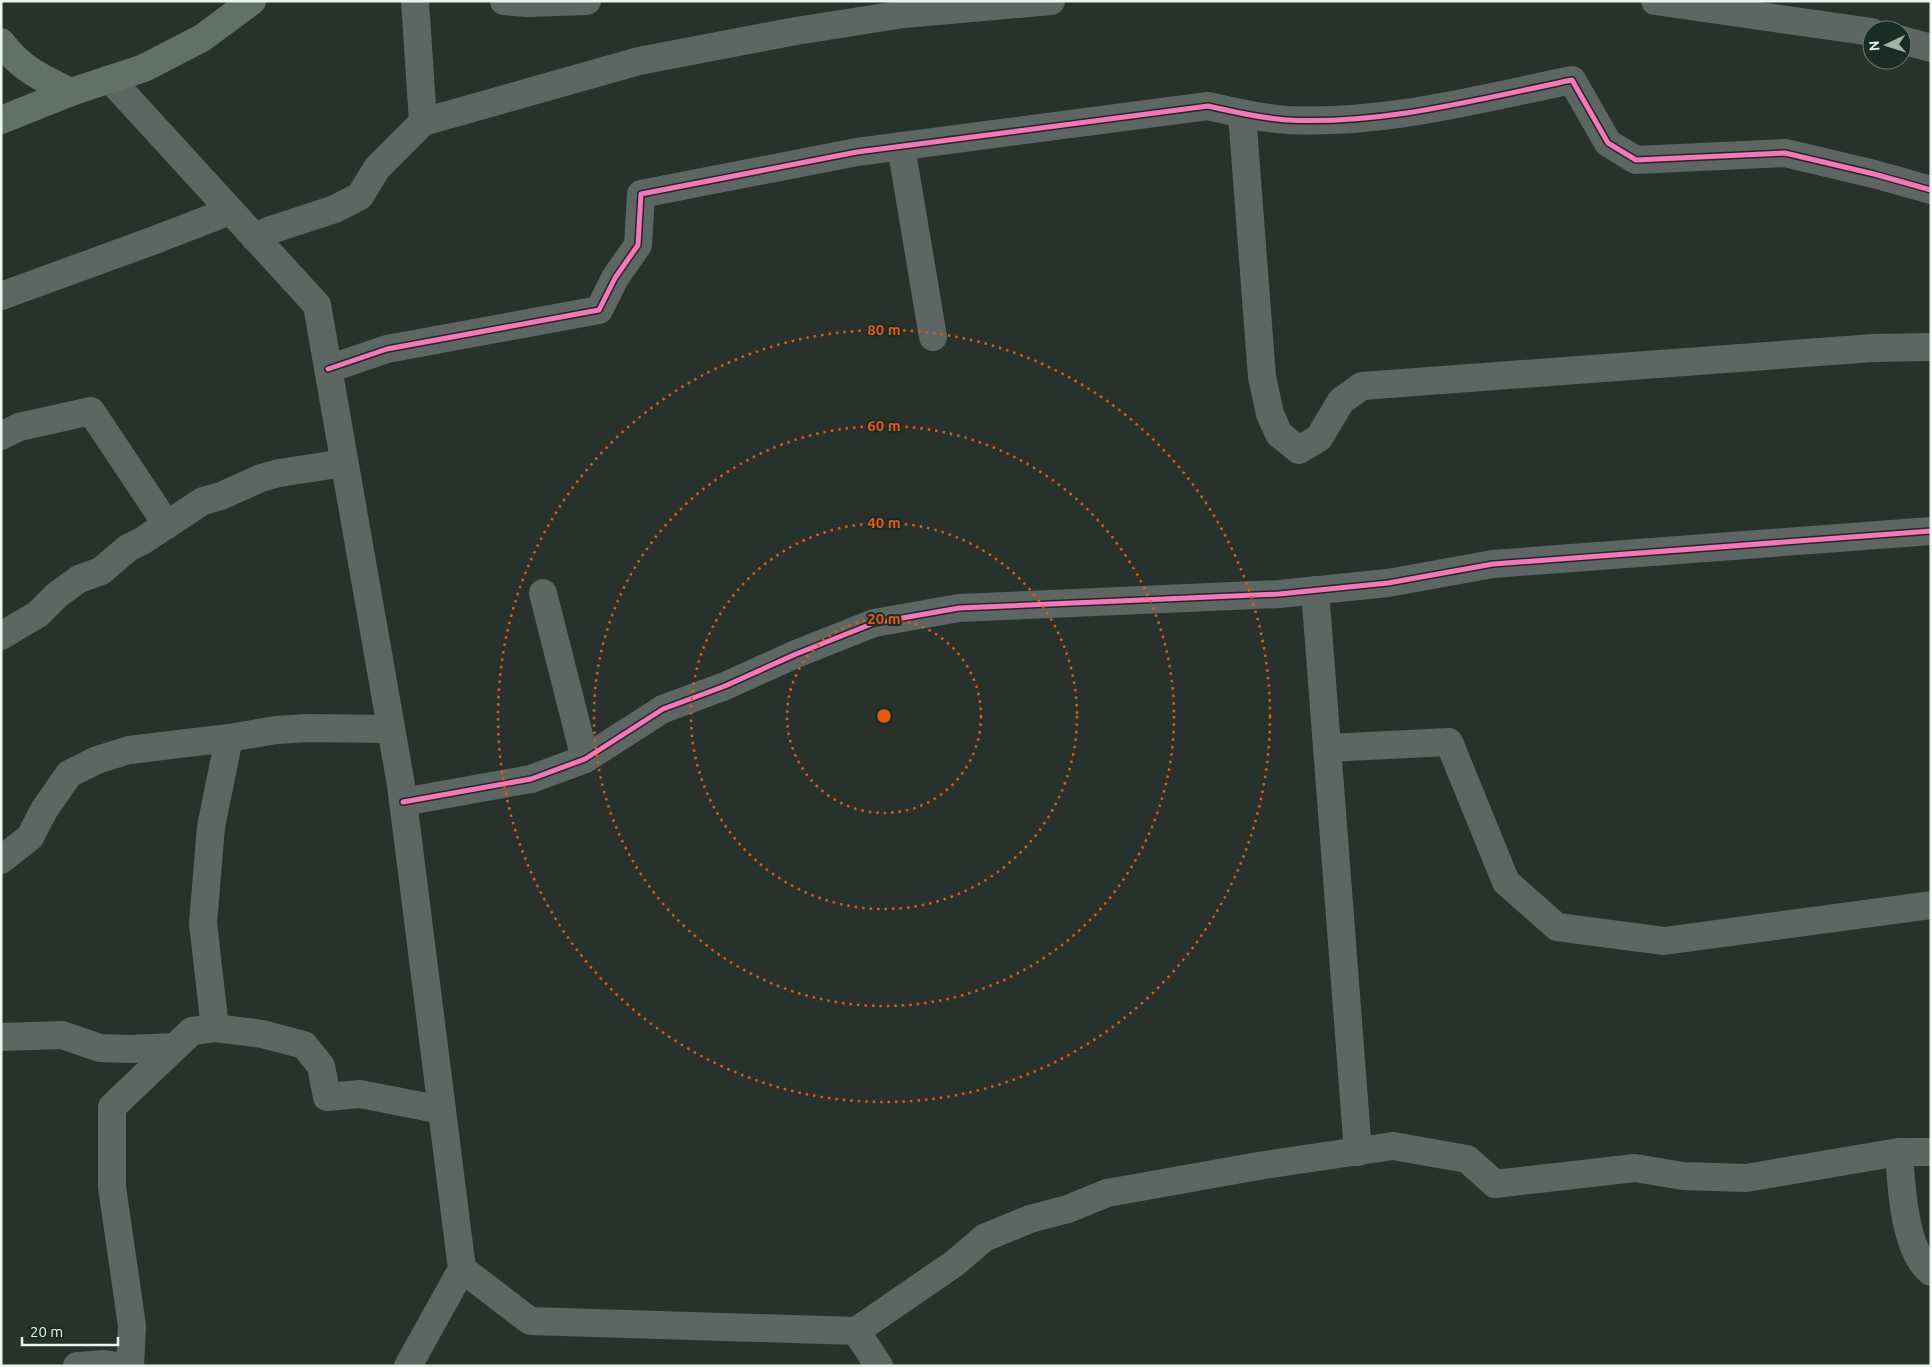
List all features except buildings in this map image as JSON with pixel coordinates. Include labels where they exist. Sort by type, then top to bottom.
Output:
[{"type":"main road","points":[[1,120],[71,92],[144,68],[202,38],[252,1]]},
{"type":"main road","points":[[1,42],[33,74],[71,92]]},
{"type":"street","points":[[415,1],[423,122]]},
{"type":"street","points":[[520,2],[587,1]]},
{"type":"street","points":[[255,238],[268,231],[335,209],[360,196],[377,168],[423,122],[639,61],[796,31],[904,14],[1052,1]]},
{"type":"street","points":[[1655,1],[1862,31]]},
{"type":"street","points":[[1912,43],[1931,48]]},
{"type":"street","points":[[110,79],[317,305],[403,802],[462,1269],[408,1366]]},
{"type":"street","points":[[328,369],[388,350],[599,310],[615,278],[638,245],[641,194],[857,152],[1208,106],[1242,114],[1285,120],[1329,121],[1365,118],[1438,107],[1572,80],[1608,142],[1636,160],[1784,154],[1874,174],[1931,190]]},
{"type":"street","points":[[1242,114],[1262,377],[1270,414],[1279,434],[1299,450],[1319,438],[1341,401],[1362,386],[1873,348],[1931,347]]},
{"type":"street","points":[[901,146],[933,337]]},
{"type":"street","points":[[1,296],[230,211]]},
{"type":"street","points":[[1,436],[19,427],[92,411],[166,525]]},
{"type":"street","points":[[1,636],[38,614],[57,595],[79,580],[100,571],[128,548],[204,501],[221,496],[261,478],[279,473],[344,463]]},
{"type":"street","points":[[403,802],[531,779],[585,758],[663,709],[725,686],[796,654],[874,623],[960,608],[1279,594],[1388,583],[1493,564],[1931,531]]},
{"type":"street","points":[[1315,590],[1358,1152]]},
{"type":"street","points":[[543,593],[585,758]]},
{"type":"street","points":[[1,860],[30,836],[44,810],[69,774],[97,760],[129,750],[229,738],[276,730],[308,728],[391,729]]},
{"type":"street","points":[[215,1028],[203,923],[211,827],[229,738]]},
{"type":"street","points":[[1328,748],[1449,742],[1506,882],[1557,927],[1664,941],[1931,905]]},
{"type":"street","points":[[130,1366],[132,1326],[112,1187],[112,1107],[192,1031],[215,1028],[262,1034],[304,1045],[321,1066],[327,1097],[360,1094],[442,1110]]},
{"type":"street","points":[[1,1037],[62,1035],[100,1048],[129,1050],[175,1047]]},
{"type":"street","points":[[462,1269],[530,1321],[856,1331],[955,1263],[984,1238],[1030,1219],[1068,1209],[1107,1192],[1264,1165],[1393,1146],[1467,1159],[1495,1184],[1634,1168],[1683,1176],[1746,1178],[1899,1152],[1931,1152]]},
{"type":"street","points":[[1899,1152],[1902,1200],[1914,1246],[1925,1267],[1931,1272]]},
{"type":"street","points":[[856,1331],[879,1366]]},
{"type":"street","points":[[78,1366],[104,1364],[116,1366]]},
{"type":"cycle path","points":[[328,369],[387,349],[599,310],[615,278],[638,245],[641,194],[857,152],[1208,106],[1237,113],[1287,120],[1359,119],[1431,109],[1572,80],[1608,143],[1636,160],[1785,153],[1874,174],[1931,190]]},
{"type":"cycle path","points":[[403,802],[531,779],[585,759],[663,709],[725,686],[796,654],[874,623],[959,608],[1279,594],[1388,583],[1493,564],[1931,531]]}]
